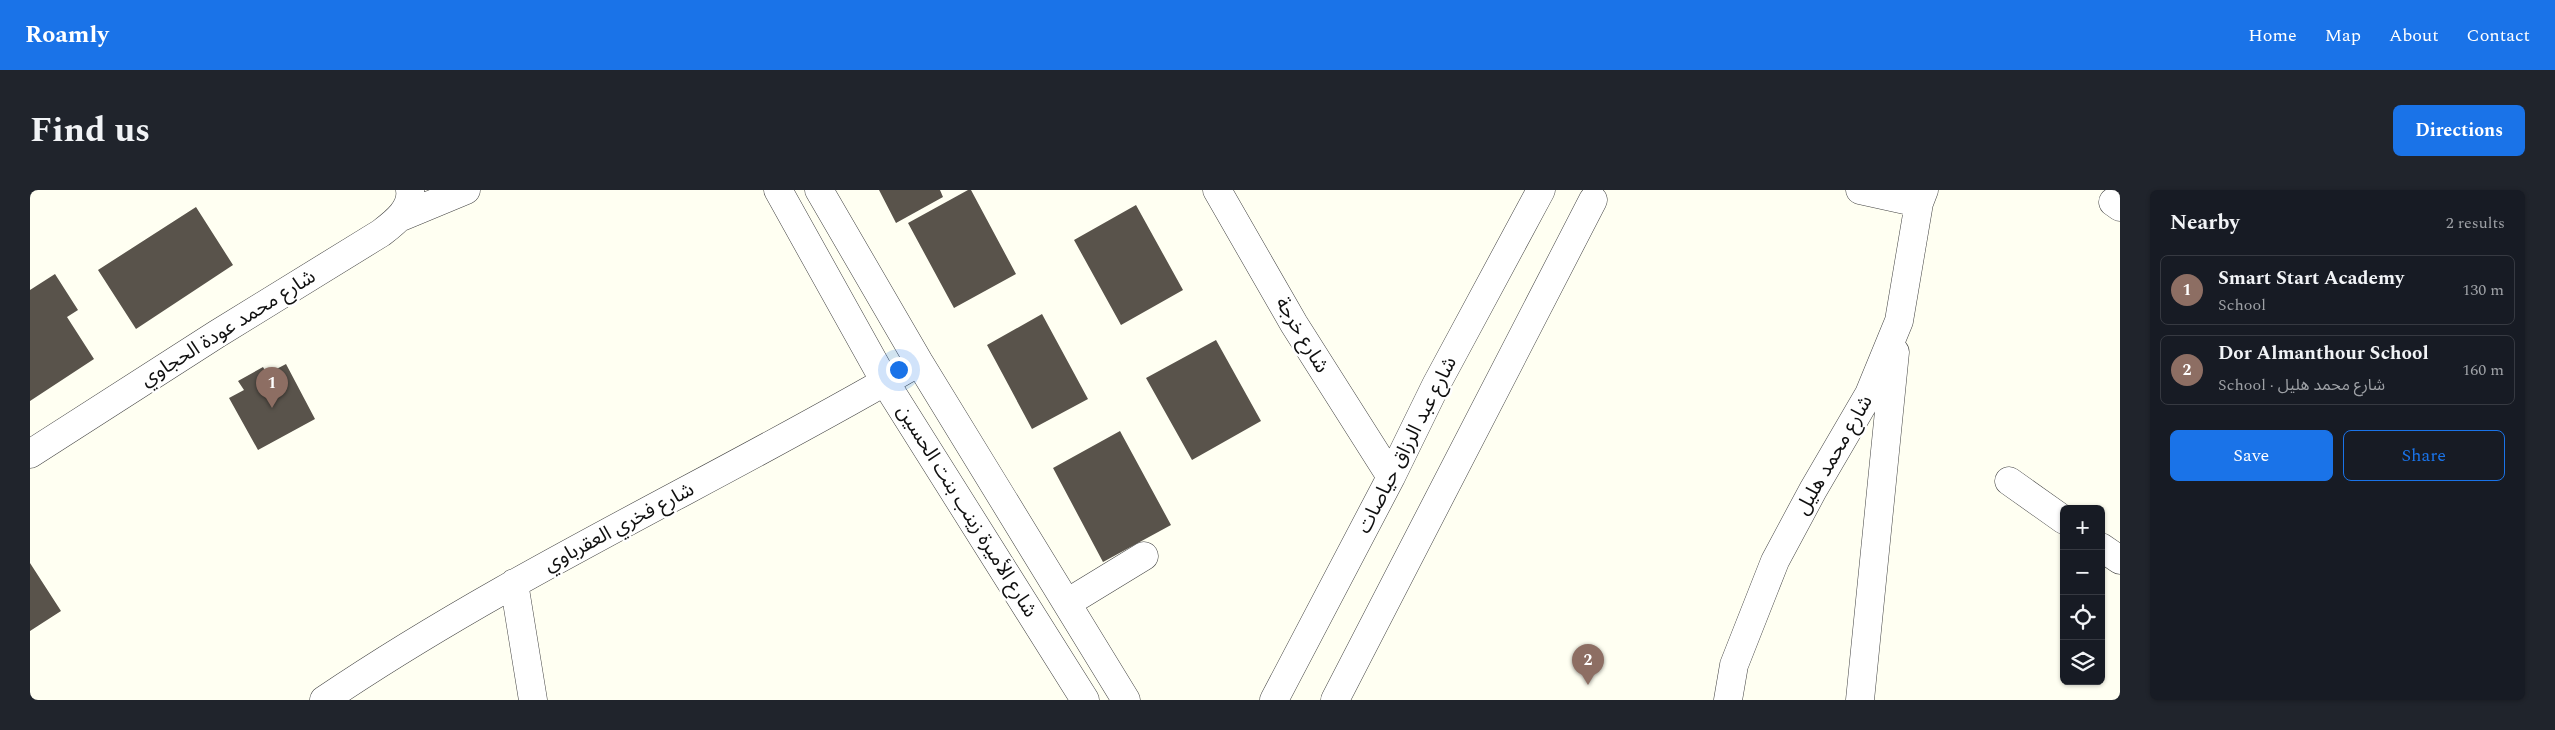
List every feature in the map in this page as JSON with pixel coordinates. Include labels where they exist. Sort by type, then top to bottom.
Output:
[{"type":"street","name":"شارع محمد عودة الحجاوي","points":[[30,454],[216,334],[381,233],[401,217],[411,195],[410,190]]},
{"type":"street","points":[[401,217],[466,190]]},
{"type":"street","name":"شارع الأميرة زينب بنت الحسين","points":[[778,190],[885,382],[1085,700]]},
{"type":"street","name":"شارع الأميرة زينب بنت الحسين","points":[[819,190],[919,362],[1126,700]]},
{"type":"street","name":"شارع خرجة","points":[[1217,190],[1294,324],[1391,477]]},
{"type":"street","name":"شارع عبد الرزاق حياصات","points":[[1274,700],[1391,477],[1436,385],[1541,190]]},
{"type":"street","name":"شارع محمد هليل","points":[[1728,700],[1734,665],[1775,561],[1813,490],[1869,394],[1899,321],[1921,197],[1860,190]]},
{"type":"street","points":[[1335,700],[1594,200]]},
{"type":"street","points":[[1860,700],[1899,321]]},
{"type":"street","name":"شارع فخري العقرباوي","points":[[324,700],[386,658],[514,583],[919,362]]},
{"type":"street","points":[[2009,481],[2060,517]]},
{"type":"street","points":[[2105,549],[2120,560]]},
{"type":"street","points":[[1067,603],[1144,556]]},
{"type":"street","points":[[514,583],[533,700]]},
{"type":"building","points":[[879,190],[940,190],[943,197],[896,223]]},
{"type":"building","points":[[971,190],[1016,274],[954,308],[908,223]]},
{"type":"building","points":[[1136,205],[1183,290],[1121,325],[1074,240]]},
{"type":"building","points":[[196,207],[233,265],[136,329],[98,270]]},
{"type":"building","points":[[55,274],[78,310],[67,317],[94,359],[30,401],[30,290]]},
{"type":"building","points":[[1042,314],[1088,399],[1032,429],[987,345]]},
{"type":"building","points":[[1216,340],[1261,421],[1192,460],[1146,378]]},
{"type":"building","points":[[286,364],[315,419],[258,450],[229,398],[244,390],[238,381],[263,367],[267,374]]},
{"type":"building","points":[[1120,431],[1171,525],[1103,562],[1053,468]]},
{"type":"building","points":[[30,563],[61,611],[30,631]]},
{"type":"place","name":"Smart Start Academy","points":[[272,408]]},
{"type":"place","name":"Dor Almanthour School","points":[[1588,685]]}]
